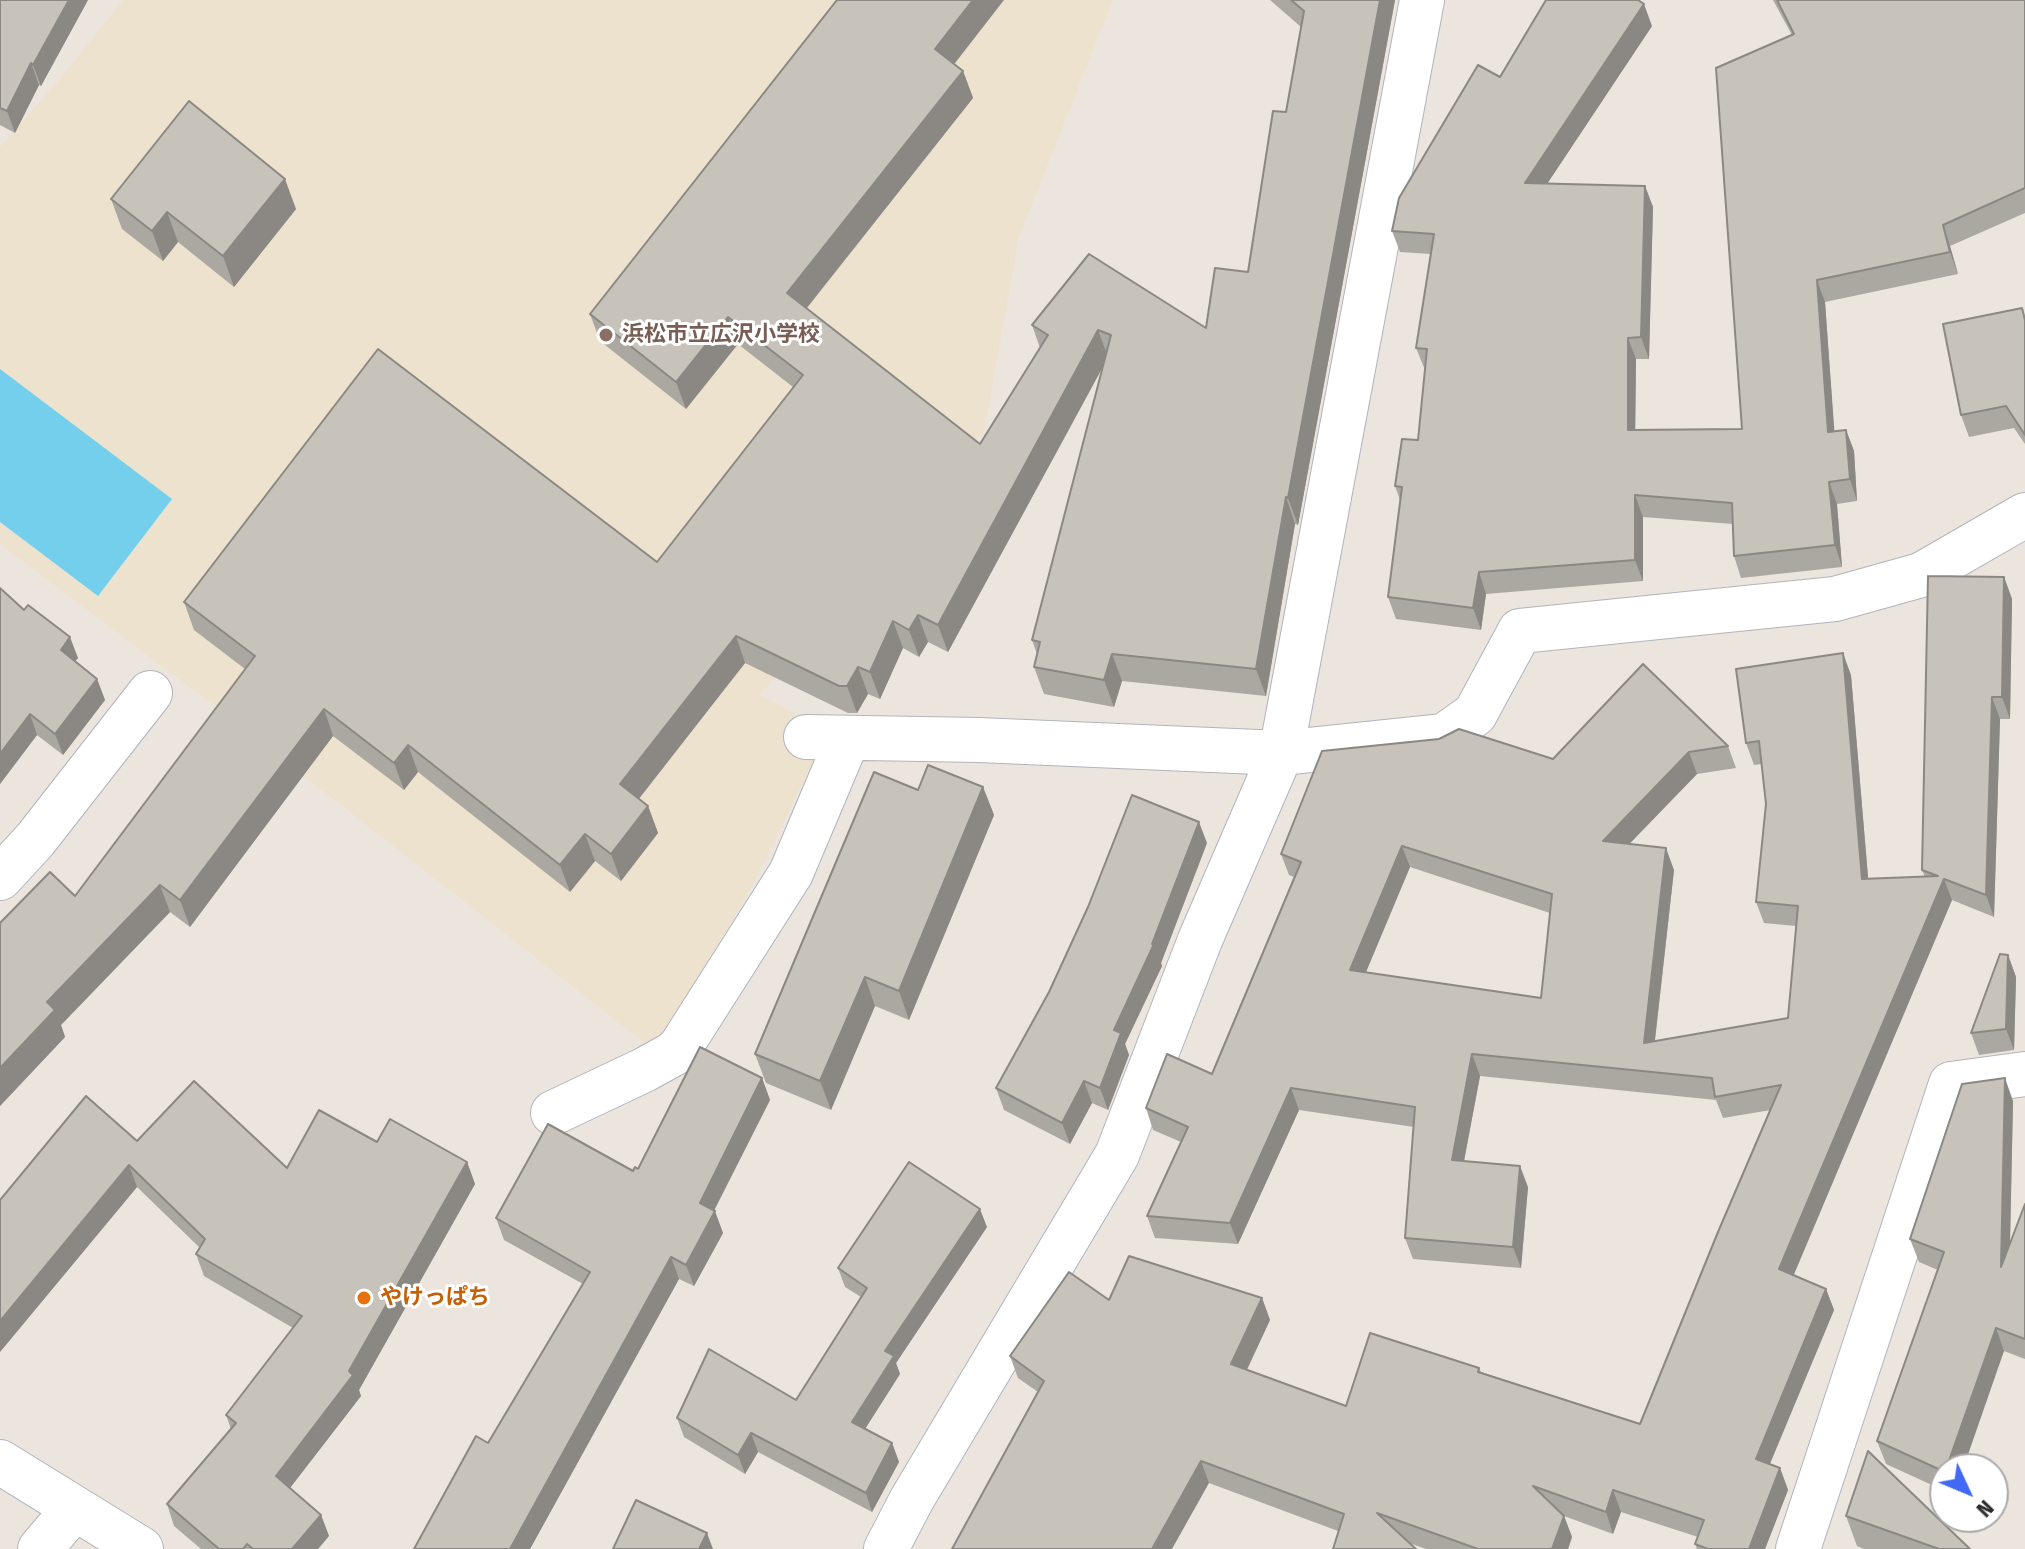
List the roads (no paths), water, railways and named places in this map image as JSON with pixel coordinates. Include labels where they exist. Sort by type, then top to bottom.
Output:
[{"type":"street","points":[[886,1549],[912,1499],[1117,1155],[1200,940],[1281,753],[1422,0]]},
{"type":"street","points":[[553,1113],[644,1070],[681,1046],[791,873],[827,738],[979,740],[1281,753],[1444,736],[1475,714],[1520,631],[1835,599],[1921,575],[2025,515]]},
{"type":"street","points":[[0,878],[35,840],[150,693]]},
{"type":"street","points":[[1798,1549],[1951,1084],[2025,1074]]},
{"type":"street","points":[[0,1462],[141,1549]]},
{"type":"street","points":[[40,1549],[74,1509]]},
{"type":"water","points":[[0,369],[172,499],[98,596],[0,522]]},
{"type":"place","name":"浜松市立広沢小学校","points":[[606,335]]},
{"type":"place","name":"やけっぱち","points":[[364,1298]]}]
